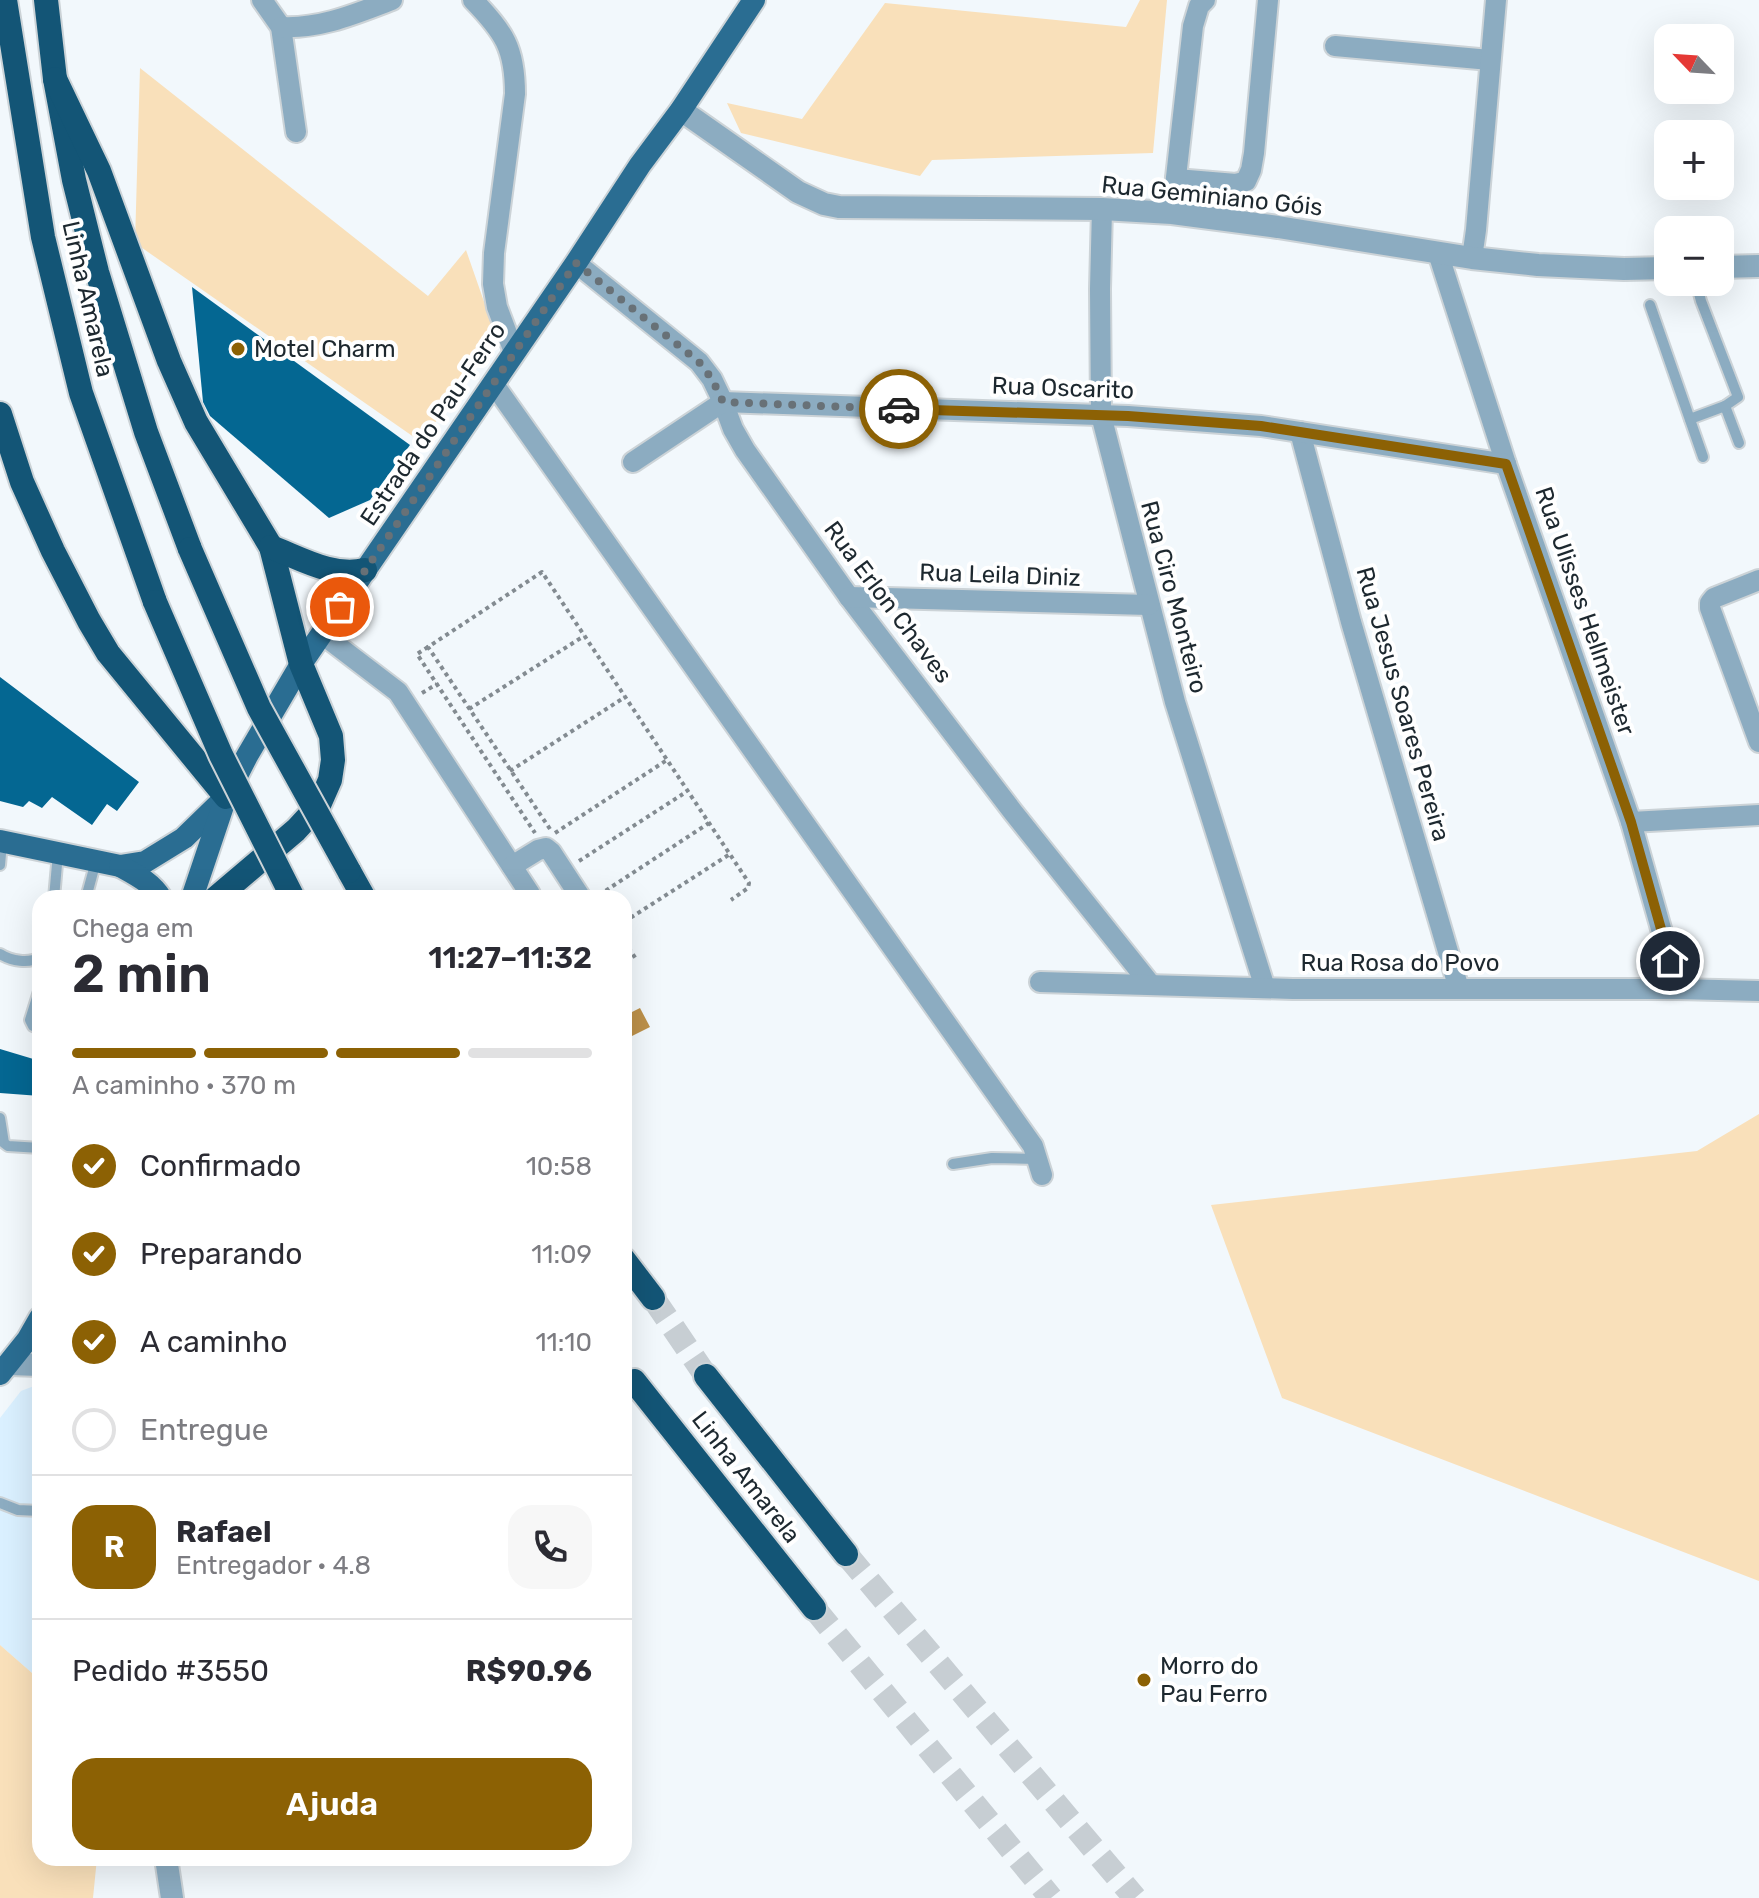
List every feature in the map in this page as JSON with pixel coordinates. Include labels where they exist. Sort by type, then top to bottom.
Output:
[{"type":"highway","name":"Linha Amarela","points":[[5,0],[43,237],[78,379],[155,602],[221,755],[289,890]]},
{"type":"highway","name":"Linha Amarela","points":[[46,0],[55,79],[74,180],[97,272],[146,432],[190,549],[259,708],[360,890]]},
{"type":"highway","points":[[55,79],[99,171],[169,361],[196,422],[271,547],[301,664],[331,736],[333,760],[330,780],[319,805],[296,830],[225,890]]},
{"type":"highway","points":[[0,414],[22,482],[89,621],[108,653],[226,797]]},
{"type":"highway","points":[[271,547],[337,571],[365,570]]},
{"type":"highway","points":[[632,1270],[653,1298]]},
{"type":"highway","name":"Linha Amarela","points":[[706,1376],[846,1554]]},
{"type":"highway","name":"Linha Amarela","points":[[634,1381],[814,1608]]},
{"type":"main road","name":"Estrada do Pau-Ferro","points":[[195,890],[226,797],[301,664],[754,0]]},
{"type":"main road","points":[[120,866],[145,862],[160,855],[184,838],[226,797]]},
{"type":"main road","points":[[1,841],[120,866],[156,890]]},
{"type":"main road","points":[[4,1369],[32,1332]]},
{"type":"street","points":[[262,0],[281,27],[296,132]]},
{"type":"street","points":[[281,27],[302,28],[325,24],[392,0]]},
{"type":"street","points":[[473,0],[495,23],[508,45],[515,69],[515,94],[494,253],[493,284],[497,307],[514,352]]},
{"type":"street","points":[[1172,213],[1193,26],[1199,6],[1205,0]]},
{"type":"street","points":[[1176,179],[1236,184],[1246,181],[1254,153],[1268,0]]},
{"type":"street","points":[[1472,258],[1496,0]]},
{"type":"street","points":[[1335,46],[1490,60]]},
{"type":"street","name":"Rua Geminiano Góis","points":[[681,110],[798,192],[839,207],[1102,209],[1172,213],[1472,258],[1538,265],[1654,268]]},
{"type":"street","name":"Rua Ciro Monteiro","points":[[1102,209],[1101,415],[1175,702],[1265,988]]},
{"type":"street","name":"Rua Ulisses Hellmeister","points":[[1438,253],[1506,464],[1631,822],[1678,989]]},
{"type":"street","name":"Rua Erlon Chaves","points":[[576,263],[699,362],[712,379],[745,450],[849,597],[1013,812],[1151,985]]},
{"type":"street","points":[[1734,267],[1759,266]]},
{"type":"street","points":[[493,383],[1033,1146],[1040,1167]]},
{"type":"street","points":[[633,462],[723,402]]},
{"type":"street","name":"Rua Oscarito","points":[[723,402],[1101,415],[1261,426],[1506,464]]},
{"type":"street","name":"Rua Jesus Soares Pereira","points":[[1300,432],[1355,636],[1459,989]]},
{"type":"street","points":[[1759,580],[1714,598],[1710,608],[1759,742]]},
{"type":"street","name":"Rua Leila Diniz","points":[[849,597],[1149,605]]},
{"type":"street","points":[[322,634],[398,692],[527,890]]},
{"type":"street","points":[[1631,822],[1759,815]]},
{"type":"street","points":[[512,866],[546,848],[576,890]]},
{"type":"street","name":"Rua Rosa do Povo","points":[[1040,982],[1265,988],[1759,991]]},
{"type":"street","points":[[4,1369],[32,1366]]},
{"type":"street","points":[[167,1866],[172,1898]]},
{"type":"lane","points":[[1690,419],[1725,406],[1736,400],[1738,393],[1700,296]]},
{"type":"lane","points":[[1650,305],[1703,457]]},
{"type":"lane","points":[[1725,406],[1739,443]]},
{"type":"lane","points":[[0,865],[1,841]]},
{"type":"lane","points":[[55,890],[58,853]]},
{"type":"lane","points":[[88,890],[96,861]]},
{"type":"lane","points":[[0,954],[11,960],[32,961]]},
{"type":"lane","points":[[0,1118],[4,1143],[32,1148]]},
{"type":"lane","points":[[953,1164],[992,1158],[1040,1167]]},
{"type":"lane","points":[[0,1503],[18,1510],[32,1511]]},
{"type":"path","points":[[537,836],[417,654],[542,572],[750,886],[731,900]]},
{"type":"path","points":[[469,709],[584,636]]},
{"type":"path","points":[[428,647],[559,844]]},
{"type":"path","points":[[510,771],[625,697]]},
{"type":"path","points":[[553,834],[667,760]]},
{"type":"path","points":[[563,871],[683,794]]},
{"type":"path","points":[[607,890],[710,823]]},
{"type":"path","points":[[632,917],[730,854]]},
{"type":"path","points":[[632,953],[636,959]]},
{"type":"shaded area","points":[[1140,0],[1167,0],[1153,153],[932,160],[920,176],[741,133],[727,103],[802,119],[885,3],[1126,27]]},
{"type":"shaded area","points":[[140,68],[428,296],[466,250],[497,339],[421,442],[135,243]]},
{"type":"shaded area","points":[[640,1008],[650,1027],[632,1036],[632,1012]]},
{"type":"shaded area","points":[[1759,1114],[1759,1581],[1282,1398],[1211,1205],[1697,1151]]},
{"type":"shaded area","points":[[32,1387],[32,1673],[0,1645],[0,1418],[21,1391]]},
{"type":"shaded area","points":[[0,1645],[32,1673],[32,1866],[96,1866],[93,1898],[0,1898]]},
{"type":"building","name":"Motel Charm","points":[[192,287],[410,445],[370,500],[329,518],[210,416],[203,402]]},
{"type":"building","points":[[0,677],[139,782],[117,811],[107,804],[92,825],[52,797],[42,808],[29,801],[23,807],[0,801]]},
{"type":"building","points":[[0,1049],[32,1059],[32,1095],[0,1093]]},
{"type":"tunnel","points":[[653,1298],[706,1376]]},
{"type":"tunnel","points":[[846,1554],[1135,1898]]},
{"type":"tunnel","points":[[814,1608],[1051,1898]]},
{"type":"way so far","points":[[340,607],[576,263],[699,362],[712,379],[723,402],[899,409]]},
{"type":"place","name":"Motel Charm","points":[[238,349]]},
{"type":"place","name":"Morro do Pau Ferro","points":[[1144,1680]]},
{"type":"route","points":[[899,409],[1128,416],[1261,426],[1506,464],[1631,822],[1670,961]]}]
